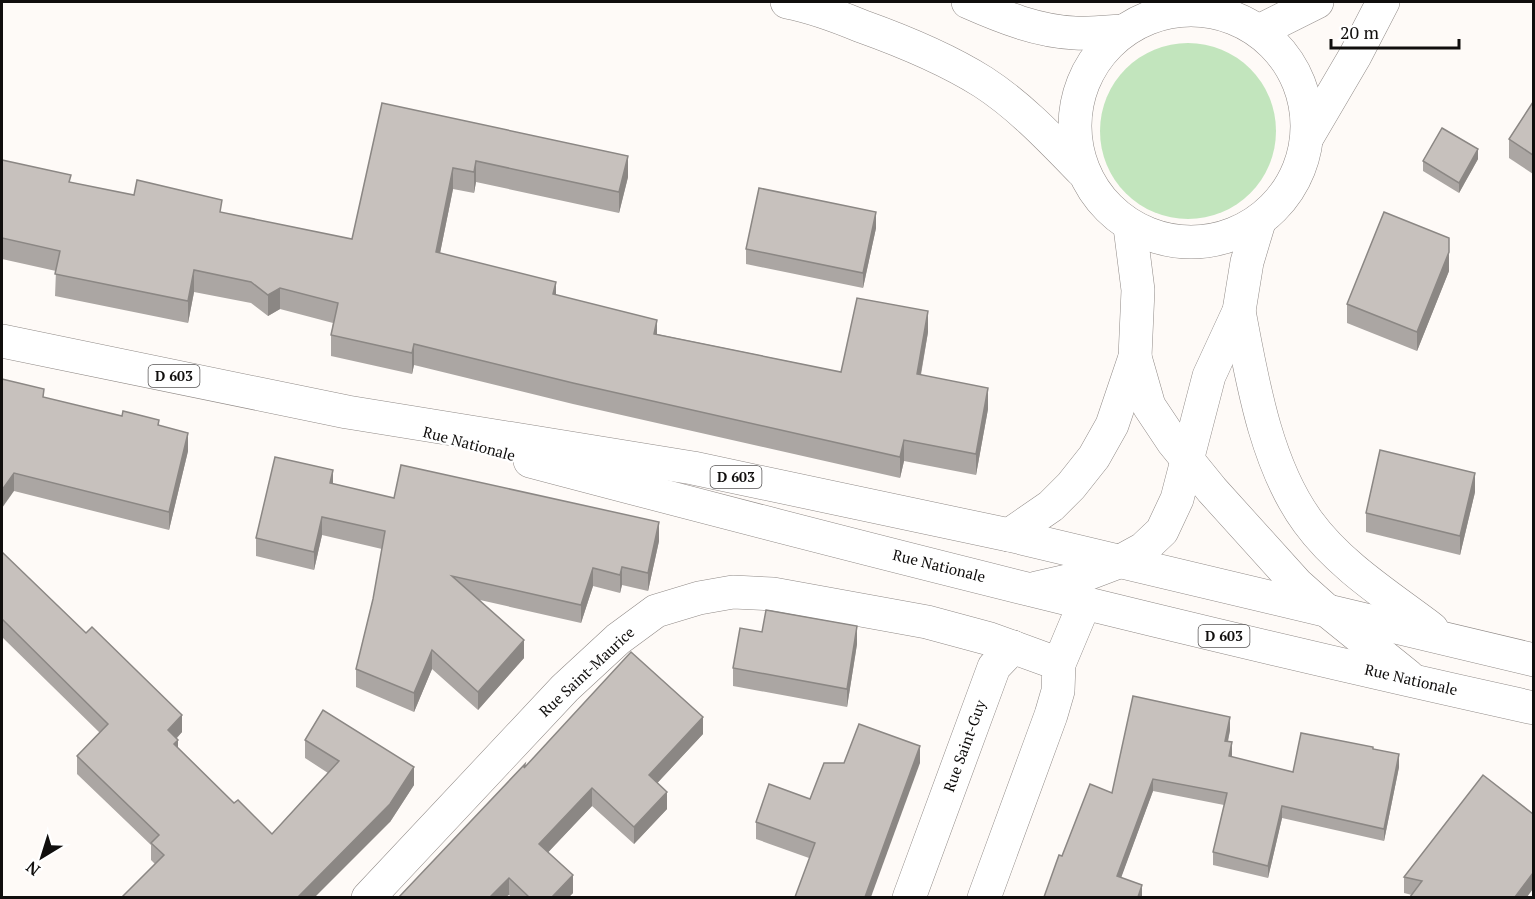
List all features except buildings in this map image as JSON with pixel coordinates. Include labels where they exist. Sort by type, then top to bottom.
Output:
[{"type":"main road","points":[[787,2],[811,7],[907,42],[984,82],[1046,134],[1082,171],[1095,192],[1111,211],[1130,227],[1162,240],[1195,243],[1228,237],[1259,222],[1283,198],[1300,169],[1308,136],[1355,56],[1383,2]]},
{"type":"main road","points":[[968,2],[1002,17],[1039,28],[1075,33],[1122,31]]},
{"type":"main road","points":[[1258,31],[1317,2]]},
{"type":"main road","points":[[1082,171],[1074,141],[1074,109],[1083,79],[1099,53],[1122,31],[1154,15],[1190,8],[1226,14],[1258,31],[1281,51],[1297,77],[1306,106],[1308,136]]},
{"type":"main road","points":[[1032,589],[1071,580],[1121,561],[1143,549],[1162,531],[1177,499],[1209,376],[1239,311],[1248,262],[1259,222]]},
{"type":"main road","points":[[1009,535],[1051,506],[1071,486],[1094,457],[1112,424],[1135,357],[1138,290],[1130,227]]},
{"type":"main road","points":[[1239,311],[1254,388],[1269,439],[1290,494],[1309,523],[1331,548],[1364,577],[1443,637]]},
{"type":"main road","name":"Rue Nationale","points":[[2,341],[348,412],[693,468],[1009,535],[1533,660]]},
{"type":"main road","points":[[1135,357],[1149,406],[1187,460],[1277,562],[1325,609],[1416,682]]},
{"type":"main road","name":"Rue Nationale","points":[[348,412],[685,502],[1032,589],[1533,708]]},
{"type":"main road","name":"Rue Saint-Maurice","points":[[368,897],[566,688],[618,639],[656,611],[699,598],[733,592],[773,594],[927,622],[1013,647]]},
{"type":"main road","points":[[984,897],[1051,715],[1059,690],[1059,664],[1085,602]]},
{"type":"main road","points":[[1013,647],[1059,664]]},
{"type":"main road","name":"Rue Saint-Guy","points":[[909,897],[994,667],[1013,647]]},
{"type":"green space","points":[[1188,43],[1205,44],[1222,49],[1251,68],[1270,97],[1275,114],[1275,148],[1270,165],[1251,194],[1222,213],[1205,218],[1188,219],[1171,218],[1154,213],[1125,194],[1106,165],[1101,148],[1100,131],[1101,114],[1106,97],[1125,68],[1154,49],[1171,44]]}]
